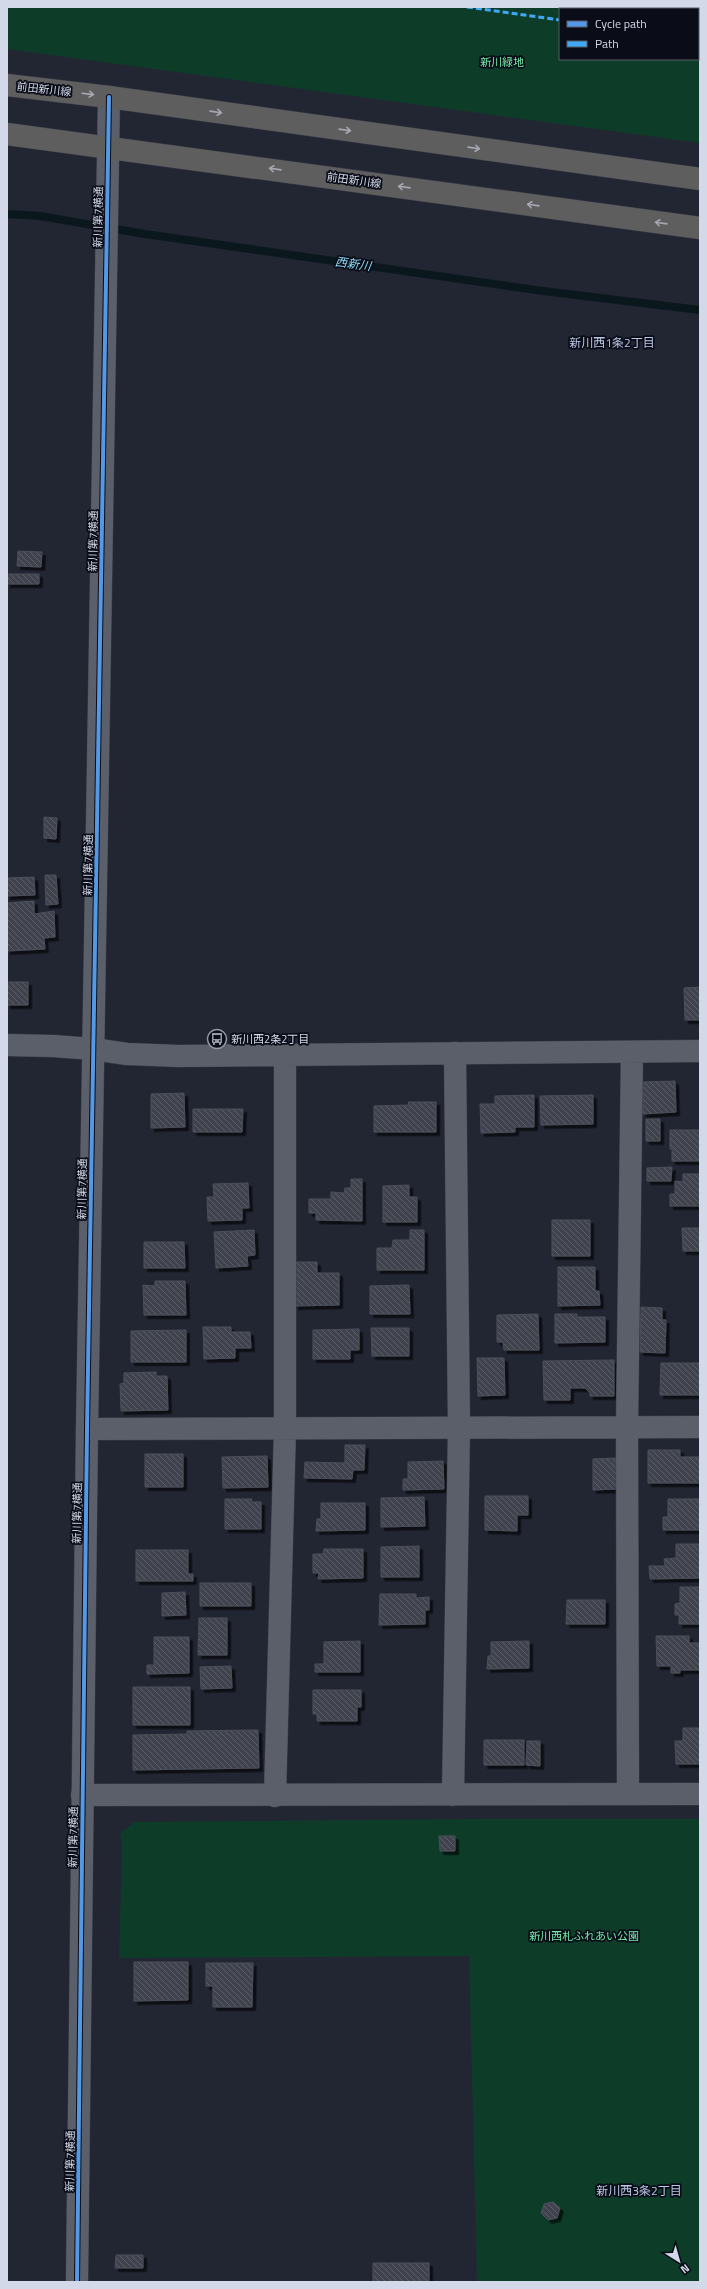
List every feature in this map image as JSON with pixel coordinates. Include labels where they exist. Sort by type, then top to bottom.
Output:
[{"type":"main road","name":"前田新川線","points":[[7,85],[109,97],[700,179]]},
{"type":"main road","name":"前田新川線","points":[[7,134],[109,146],[700,228]]},
{"type":"street","name":"新川第7横通","points":[[77,2282],[87,1429],[109,97]]},
{"type":"street","points":[[7,1045],[53,1046],[93,1049],[127,1054],[178,1056],[700,1051]]},
{"type":"street","points":[[628,1793],[627,1427],[632,1052]]},
{"type":"street","points":[[453,1796],[459,1428],[455,1054]]},
{"type":"street","points":[[275,1796],[284,1428],[285,1055]]},
{"type":"street","points":[[87,1429],[700,1427]]},
{"type":"street","points":[[82,1795],[453,1796],[628,1793],[700,1794]]},
{"type":"green space","name":"新川緑地","points":[[7,7],[700,7],[700,143],[7,49]]},
{"type":"green space","name":"新川西札ふれあい公園","points":[[700,1819],[700,2282],[477,2282],[469,1956],[119,1958],[122,1844],[120,1834],[134,1822]]},
{"type":"building","points":[[18,551],[42,552],[41,567],[17,566]]},
{"type":"building","points":[[7,574],[39,574],[39,584],[7,584]]},
{"type":"building","points":[[44,817],[57,818],[56,839],[44,838]]},
{"type":"building","points":[[45,875],[56,875],[58,904],[46,905]]},
{"type":"building","points":[[34,877],[35,895],[7,896],[7,878]]},
{"type":"building","points":[[34,901],[34,914],[54,911],[55,937],[44,938],[45,949],[7,951],[7,903]]},
{"type":"building","points":[[7,982],[28,982],[28,1005],[7,1005]]},
{"type":"building","points":[[700,987],[700,1020],[685,1020],[684,988]]},
{"type":"building","points":[[675,1081],[676,1112],[643,1114],[642,1082]]},
{"type":"building","points":[[184,1093],[185,1127],[151,1128],[151,1094]]},
{"type":"building","points":[[534,1095],[534,1127],[515,1127],[515,1132],[481,1133],[480,1104],[495,1104],[495,1096]]},
{"type":"building","points":[[593,1095],[593,1124],[541,1125],[540,1096]]},
{"type":"building","points":[[408,1102],[436,1102],[436,1132],[374,1132],[374,1106],[409,1105]]},
{"type":"building","points":[[193,1109],[243,1109],[242,1132],[193,1132]]},
{"type":"building","points":[[646,1119],[660,1119],[660,1141],[646,1141]]},
{"type":"building","points":[[670,1130],[700,1130],[700,1161],[672,1161],[672,1149],[670,1149]]},
{"type":"building","points":[[672,1167],[671,1181],[647,1181],[647,1168]]},
{"type":"building","points":[[683,1174],[700,1174],[700,1206],[670,1206],[670,1194],[675,1194],[675,1181],[683,1182]]},
{"type":"building","points":[[351,1179],[362,1179],[362,1221],[316,1220],[316,1213],[309,1213],[309,1199],[331,1199],[331,1192],[344,1193],[345,1188],[351,1188]]},
{"type":"building","points":[[248,1183],[249,1208],[242,1208],[242,1220],[208,1221],[207,1197],[214,1197],[213,1184]]},
{"type":"building","points":[[409,1185],[409,1197],[417,1197],[417,1222],[383,1222],[383,1186]]},
{"type":"building","points":[[552,1220],[590,1220],[590,1256],[552,1256]]},
{"type":"building","points":[[682,1228],[700,1228],[700,1251],[683,1251]]},
{"type":"building","points":[[254,1230],[255,1255],[247,1256],[248,1266],[216,1268],[214,1232]]},
{"type":"building","points":[[410,1230],[424,1230],[424,1270],[377,1270],[377,1248],[392,1248],[393,1240],[410,1240]]},
{"type":"building","points":[[144,1242],[184,1242],[185,1268],[144,1268]]},
{"type":"building","points":[[295,1262],[317,1262],[317,1273],[339,1273],[339,1305],[295,1306]]},
{"type":"building","points":[[558,1267],[595,1267],[595,1291],[599,1291],[600,1305],[558,1306]]},
{"type":"building","points":[[155,1281],[185,1281],[186,1315],[144,1315],[143,1285],[155,1286]]},
{"type":"building","points":[[409,1285],[410,1314],[370,1314],[370,1286]]},
{"type":"building","points":[[641,1307],[662,1308],[662,1320],[666,1320],[665,1353],[640,1352]]},
{"type":"building","points":[[538,1314],[539,1350],[504,1350],[503,1342],[497,1342],[497,1315]]},
{"type":"building","points":[[555,1314],[577,1314],[577,1317],[605,1317],[605,1342],[555,1343]]},
{"type":"building","points":[[203,1327],[231,1327],[231,1332],[250,1332],[251,1348],[235,1348],[235,1358],[204,1359]]},
{"type":"building","points":[[371,1328],[409,1328],[409,1356],[372,1356]]},
{"type":"building","points":[[359,1329],[359,1350],[350,1350],[350,1359],[313,1359],[313,1330]]},
{"type":"building","points":[[186,1330],[186,1362],[131,1362],[131,1331]]},
{"type":"building","points":[[477,1358],[504,1358],[505,1395],[478,1396]]},
{"type":"building","points":[[614,1360],[614,1396],[590,1396],[590,1393],[585,1388],[570,1388],[570,1400],[544,1400],[543,1361]]},
{"type":"building","points":[[661,1363],[700,1363],[700,1395],[660,1395]]},
{"type":"building","points":[[156,1372],[156,1376],[167,1376],[168,1410],[121,1411],[120,1384],[124,1383],[124,1373]]},
{"type":"building","points":[[345,1445],[365,1445],[364,1470],[353,1470],[352,1479],[304,1478],[305,1462],[345,1463]]},
{"type":"building","points":[[648,1450],[680,1450],[680,1457],[700,1457],[700,1483],[648,1483]]},
{"type":"building","points":[[145,1454],[183,1454],[183,1487],[145,1487]]},
{"type":"building","points":[[267,1456],[268,1487],[223,1488],[222,1457]]},
{"type":"building","points":[[616,1458],[617,1489],[593,1490],[593,1459]]},
{"type":"building","points":[[443,1461],[444,1489],[403,1490],[403,1479],[408,1479],[408,1462]]},
{"type":"building","points":[[485,1496],[528,1496],[528,1515],[517,1515],[517,1531],[485,1530]]},
{"type":"building","points":[[424,1497],[425,1526],[381,1527],[381,1498]]},
{"type":"building","points":[[225,1499],[252,1499],[251,1502],[261,1502],[261,1529],[225,1529]]},
{"type":"building","points":[[668,1499],[700,1499],[700,1530],[663,1530],[663,1517],[668,1517]]},
{"type":"building","points":[[321,1503],[365,1503],[365,1530],[316,1531],[317,1519],[321,1519]]},
{"type":"building","points":[[676,1544],[700,1544],[700,1578],[650,1579],[649,1566],[665,1566],[664,1559],[676,1558]]},
{"type":"building","points":[[419,1546],[419,1577],[381,1577],[381,1547]]},
{"type":"building","points":[[324,1549],[363,1549],[363,1578],[318,1579],[319,1573],[313,1573],[313,1554],[323,1554]]},
{"type":"building","points":[[136,1550],[188,1550],[188,1574],[193,1574],[193,1581],[136,1581]]},
{"type":"building","points":[[200,1583],[251,1583],[251,1606],[200,1606]]},
{"type":"building","points":[[680,1587],[700,1587],[700,1624],[679,1624],[679,1615],[675,1615],[675,1604],[680,1603]]},
{"type":"building","points":[[185,1592],[186,1615],[162,1616],[162,1593]]},
{"type":"building","points":[[380,1594],[416,1594],[416,1598],[429,1597],[429,1610],[425,1610],[425,1624],[379,1625]]},
{"type":"building","points":[[567,1600],[605,1600],[605,1624],[566,1624]]},
{"type":"building","points":[[199,1618],[227,1618],[227,1655],[198,1655]]},
{"type":"building","points":[[656,1636],[689,1636],[689,1643],[700,1643],[700,1670],[680,1670],[680,1673],[671,1673],[671,1666],[657,1666]]},
{"type":"building","points":[[154,1637],[189,1637],[189,1673],[147,1674],[147,1665],[154,1665]]},
{"type":"building","points":[[360,1641],[360,1672],[315,1672],[315,1664],[324,1664],[324,1642]]},
{"type":"building","points":[[529,1641],[529,1668],[487,1669],[488,1656],[491,1656],[491,1642]]},
{"type":"building","points":[[231,1666],[232,1688],[201,1689],[200,1667]]},
{"type":"building","points":[[133,1687],[190,1687],[190,1725],[133,1725]]},
{"type":"building","points":[[313,1690],[361,1690],[361,1707],[357,1707],[357,1721],[317,1721],[317,1714],[313,1714]]},
{"type":"building","points":[[683,1728],[700,1728],[700,1764],[676,1764],[675,1741],[683,1741]]},
{"type":"building","points":[[258,1730],[259,1768],[133,1770],[133,1735],[187,1734],[187,1731]]},
{"type":"building","points":[[484,1740],[524,1740],[524,1765],[484,1765]]},
{"type":"building","points":[[527,1741],[540,1741],[540,1766],[526,1765]]},
{"type":"building","points":[[439,1836],[455,1836],[455,1851],[440,1851]]},
{"type":"building","points":[[134,1962],[188,1962],[188,2000],[134,2001]]},
{"type":"building","points":[[206,1963],[253,1963],[252,2007],[213,2007],[213,1986],[206,1986]]},
{"type":"building","points":[[553,2202],[560,2208],[557,2218],[548,2220],[541,2213],[544,2204]]},
{"type":"building","points":[[116,2255],[143,2255],[143,2268],[115,2268]]},
{"type":"building","points":[[373,2263],[429,2263],[429,2282],[373,2282]]},
{"type":"waterway","name":"西新川","points":[[7,214],[40,216],[145,234],[543,291],[700,310]]},
{"type":"marked path","points":[[467,7],[559,20]]},
{"type":"cycle path","points":[[77,2282],[87,1429],[109,97]]},
{"type":"place","name":"新川西2条2丁目","points":[[217,1039]]},
{"type":"district","name":"新川西1条2丁目","points":[[612,343]]},
{"type":"district","name":"新川西3条2丁目","points":[[639,2191]]}]
